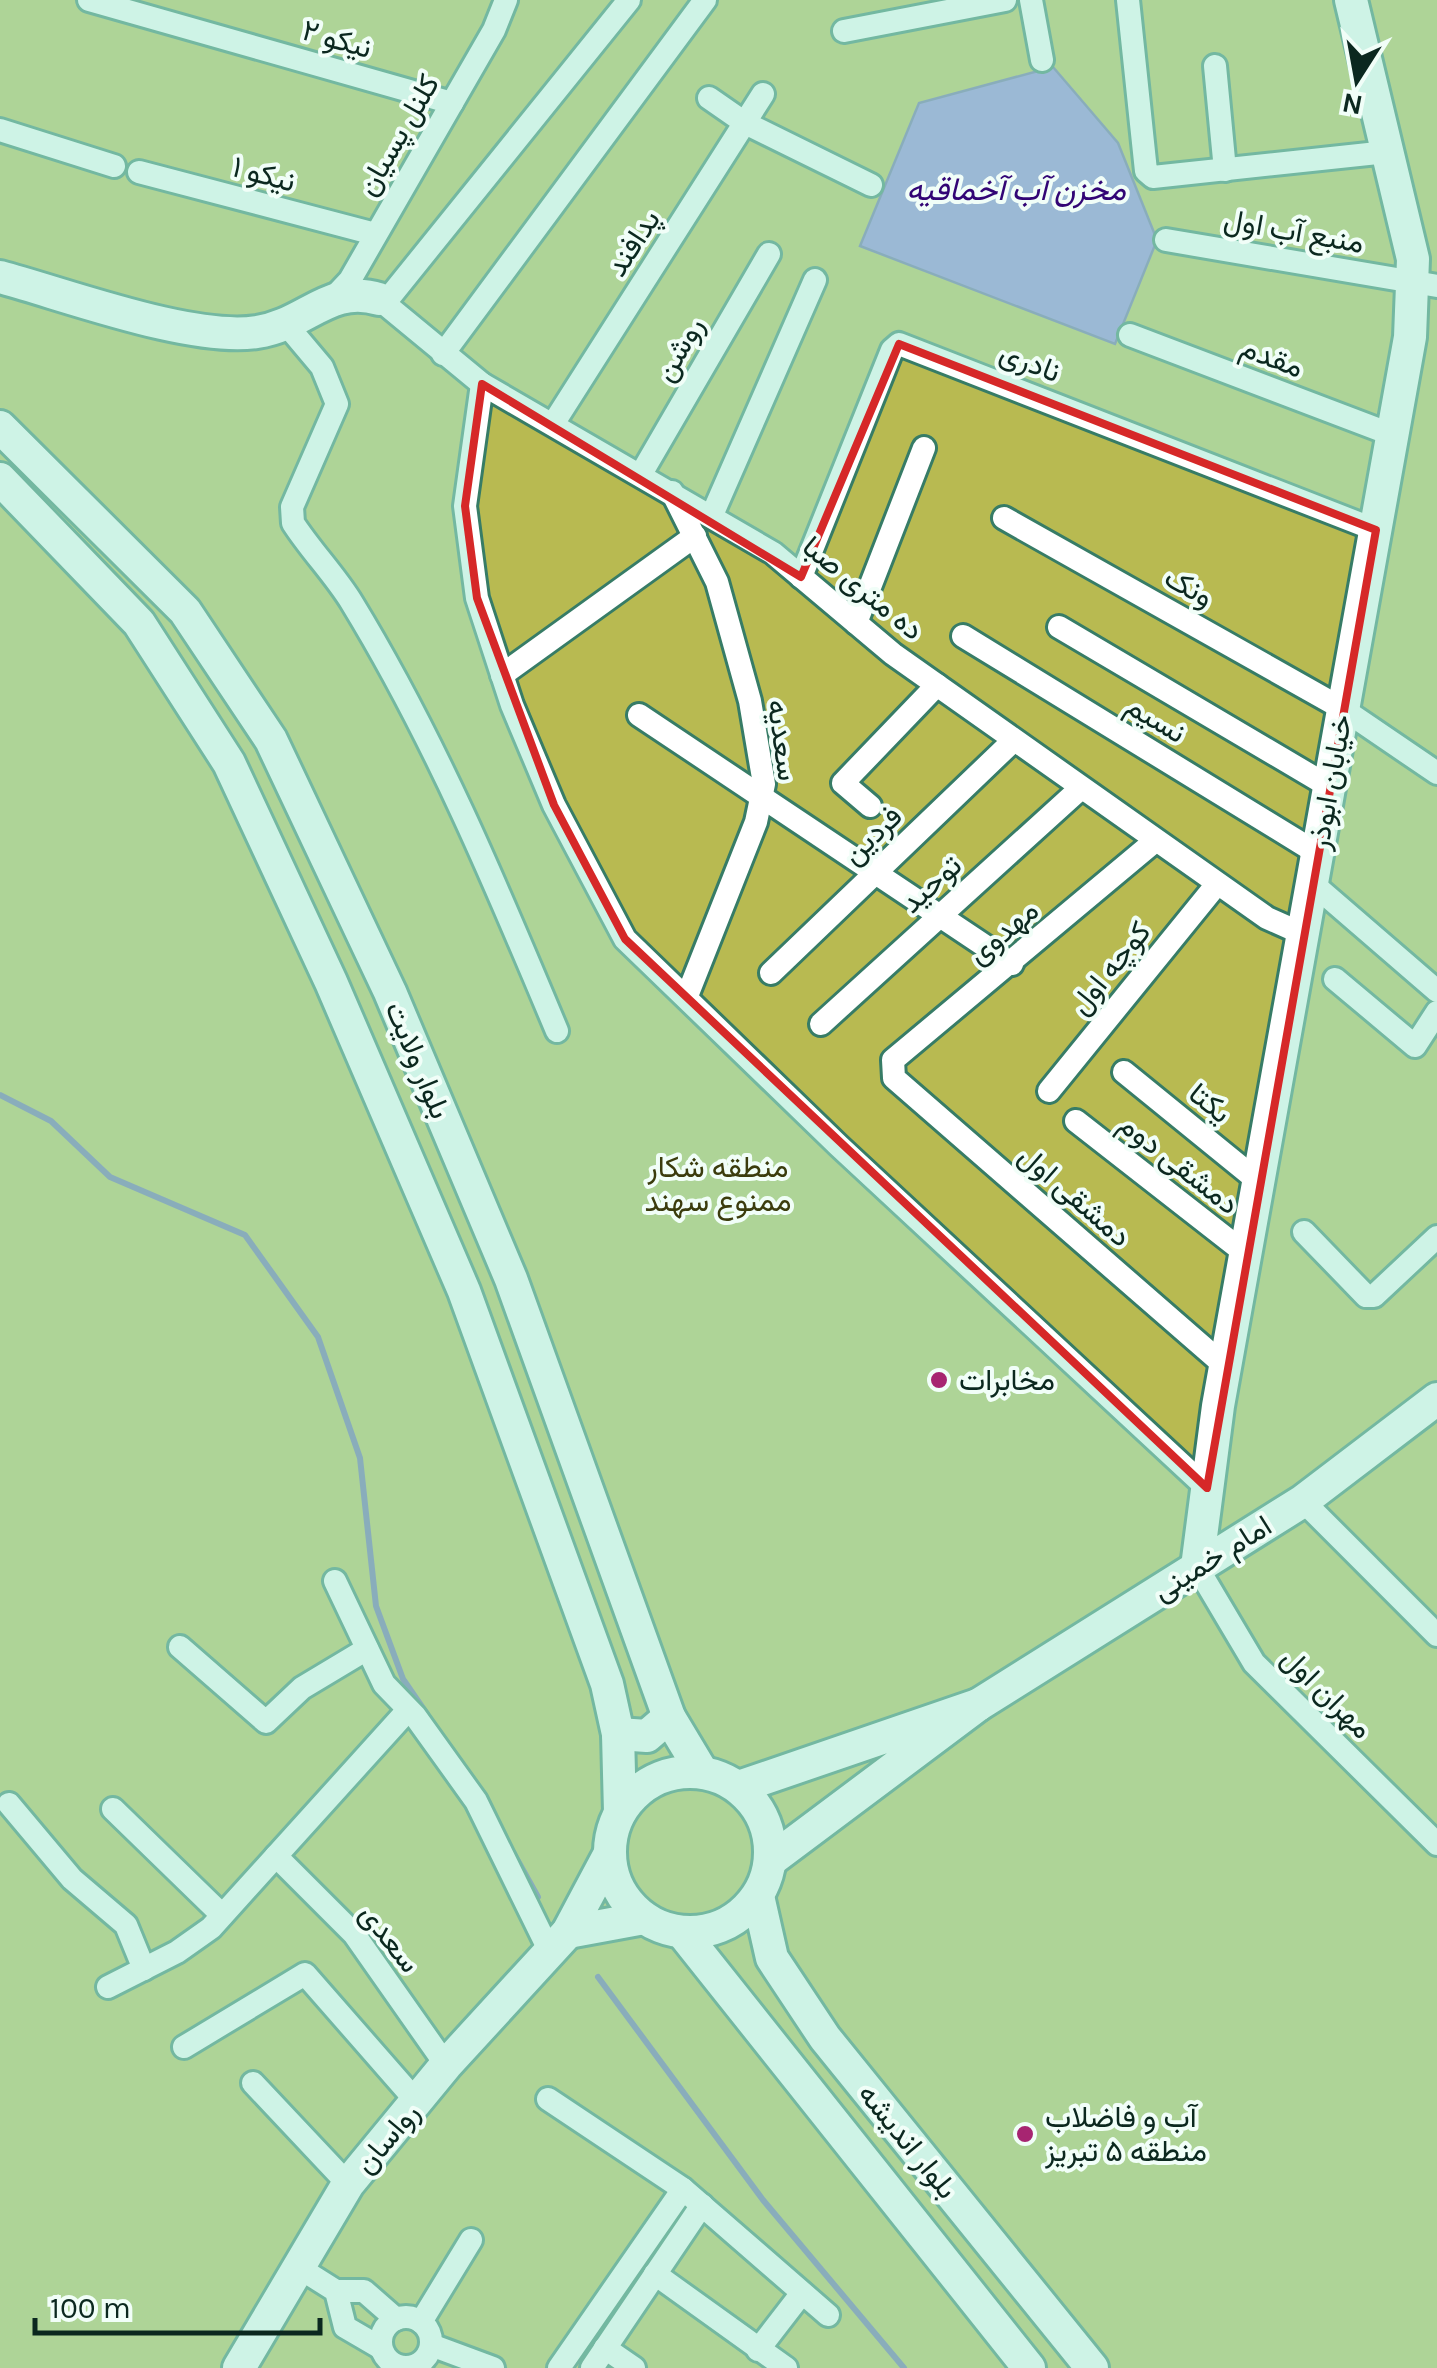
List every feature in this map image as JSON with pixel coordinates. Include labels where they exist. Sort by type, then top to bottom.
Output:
[{"type":"main road","name":"خیابان ابوذر","points":[[1197,1568],[1225,1366],[1410,337],[1424,284],[1413,259],[1351,0]]},
{"type":"main road","points":[[0,277],[199,329],[256,332],[308,316],[336,296],[355,292],[381,302]]},
{"type":"main road","name":"بلوار ولایت","points":[[0,427],[185,611],[271,740],[390,992],[512,1280],[669,1717],[702,1772]]},
{"type":"main road","name":"بلوار ولایت","points":[[0,479],[139,623],[229,763],[331,982],[464,1292],[608,1684],[618,1734],[620,1812]]},
{"type":"main road","name":"امام خمینی","points":[[978,1706],[1303,1501],[1437,1399]]},
{"type":"main road","points":[[739,1787],[978,1706]]},
{"type":"main road","points":[[771,1860],[978,1706]]},
{"type":"main road","points":[[618,1734],[647,1736],[669,1717]]},
{"type":"main road","points":[[678,1772],[702,1772],[739,1787],[758,1807],[769,1832],[771,1860],[758,1896],[725,1924],[682,1932],[644,1918],[620,1890],[610,1855],[620,1812],[655,1779],[678,1772]]},
{"type":"main road","name":"رواسان","points":[[239,2368],[348,2184],[446,2065],[559,1942],[610,1855]]},
{"type":"main road","name":"بلوار اندیشه","points":[[758,1896],[772,1958],[785,1982],[825,2038],[1092,2368]]},
{"type":"main road","points":[[559,1942],[644,1918]]},
{"type":"main road","name":"بلوار اندیشه","points":[[682,1932],[1029,2368]]},
{"type":"main road","points":[[741,2007],[748,1974],[765,1968],[785,1982]]},
{"type":"street","name":"نیکو ۲","points":[[89,0],[452,104]]},
{"type":"street","name":"کلنل پسیان","points":[[336,296],[350,280],[452,104],[494,30],[506,0]]},
{"type":"street","points":[[381,302],[630,0]]},
{"type":"street","points":[[443,354],[705,0]]},
{"type":"street","points":[[844,31],[1005,0]]},
{"type":"street","points":[[1030,0],[1042,60]]},
{"type":"street","points":[[1128,0],[1146,172],[1161,177],[1387,152]]},
{"type":"street","points":[[1215,66],[1225,170]]},
{"type":"street","name":"پدافند","points":[[554,424],[764,94]]},
{"type":"street","points":[[710,98],[746,122],[871,185]]},
{"type":"street","points":[[0,130],[114,166]]},
{"type":"street","name":"نیکو ۱","points":[[138,172],[375,234]]},
{"type":"street","name":"منبع آب اول","points":[[1166,240],[1424,284]]},
{"type":"street","name":"روشن","points":[[641,474],[769,254]]},
{"type":"street","points":[[712,514],[814,280]]},
{"type":"street","name":"ده متری صبا","points":[[381,302],[482,384],[712,514],[801,576],[937,685],[1155,841],[1267,918],[1303,934]]},
{"type":"street","points":[[285,323],[322,368],[338,404],[292,507],[293,523],[350,598],[420,722],[490,870],[556,1032]]},
{"type":"street","name":"مقدم","points":[[1130,335],[1392,436]]},
{"type":"street","name":"نادری","points":[[801,576],[892,350],[899,344],[1376,530]]},
{"type":"street","points":[[482,384],[466,506],[477,598],[502,675],[554,806],[625,939],[839,1146],[1207,1488]]},
{"type":"street","points":[[856,622],[924,448]]},
{"type":"street","name":"سعدیه","points":[[672,492],[717,582],[750,701],[764,784],[756,822],[687,996]]},
{"type":"street","name":"ونک","points":[[1004,518],[1344,709],[1437,773]]},
{"type":"street","points":[[502,675],[694,536]]},
{"type":"street","points":[[1059,627],[1330,787]]},
{"type":"street","name":"نسیم","points":[[963,636],[1315,868],[1437,991]]},
{"type":"street","points":[[870,806],[842,783],[937,685]]},
{"type":"street","points":[[639,715],[1012,964]]},
{"type":"street","name":"فردین","points":[[772,973],[1014,740]]},
{"type":"street","name":"توحید","points":[[821,1024],[1081,788]]},
{"type":"street","name":"مهدوی","points":[[891,1068],[893,1060],[1155,841]]},
{"type":"street","name":"کوچه اول","points":[[1049,1090],[1217,884]]},
{"type":"street","points":[[1335,979],[1414,1046],[1437,1012]]},
{"type":"street","name":"دمشقی اول","points":[[891,1068],[894,1078],[1225,1366]]},
{"type":"street","name":"یکتا","points":[[1124,1072],[1258,1181]]},
{"type":"street","name":"دمشقی دوم","points":[[1076,1122],[1245,1253]]},
{"type":"street","points":[[1304,1232],[1366,1296],[1374,1296],[1437,1237]]},
{"type":"street","points":[[1303,1501],[1437,1635]]},
{"type":"street","name":"مهران اول","points":[[1197,1568],[1254,1663],[1437,1844]]},
{"type":"street","points":[[336,1580],[384,1684],[476,1801],[559,1942]]},
{"type":"street","points":[[180,1648],[266,1722],[302,1688],[367,1650]]},
{"type":"street","points":[[108,1986],[200,1936],[408,1710]]},
{"type":"street","points":[[8,1804],[72,1879],[126,1924],[144,1968]]},
{"type":"street","points":[[113,1809],[222,1915]]},
{"type":"street","name":"سعدی","points":[[276,1856],[354,1934],[446,2065]]},
{"type":"street","points":[[184,2047],[305,1974],[417,2102]]},
{"type":"street","points":[[253,2083],[348,2184]]},
{"type":"street","points":[[548,2099],[683,2189],[828,2315]]},
{"type":"street","points":[[558,2368],[683,2189]]},
{"type":"street","points":[[592,2368],[702,2205]]},
{"type":"street","points":[[421,2322],[471,2240]]},
{"type":"street","points":[[298,2266],[336,2291],[364,2291],[396,2319],[421,2322]]},
{"type":"street","points":[[655,2274],[786,2368]]},
{"type":"street","points":[[336,2291],[345,2327],[397,2364],[424,2360],[431,2345]]},
{"type":"street","points":[[758,2350],[802,2293]]},
{"type":"street","points":[[396,2319],[383,2331],[397,2364]]},
{"type":"street","points":[[421,2322],[431,2345],[494,2368]]},
{"type":"street","points":[[605,2348],[634,2368]]},
{"type":"highlighted area","points":[[899,344],[1376,530],[1207,1488],[625,939],[554,805],[477,598],[465,506],[482,384],[801,577]]},
{"type":"green space","name":"منطقه شکار ممنوع سهند","points":[[0,0],[1437,0],[1437,2368],[0,2368]]},
{"type":"water","name":"مخزن آب آخماقیه","points":[[1053,67],[1118,143],[1157,240],[1115,344],[860,246],[919,103]]},
{"type":"waterway","points":[[0,1095],[51,1121],[110,1177],[245,1235],[318,1337],[360,1458],[376,1606],[403,1679],[427,1714]]},
{"type":"waterway","points":[[513,1852],[538,1897]]},
{"type":"waterway","points":[[598,1977],[763,2200],[904,2368]]},
{"type":"place","name":"مخابرات","points":[[939,1380]]},
{"type":"place","name":"آب و فاضلاب منطقه ۵ تبریز","points":[[1025,2134]]}]
